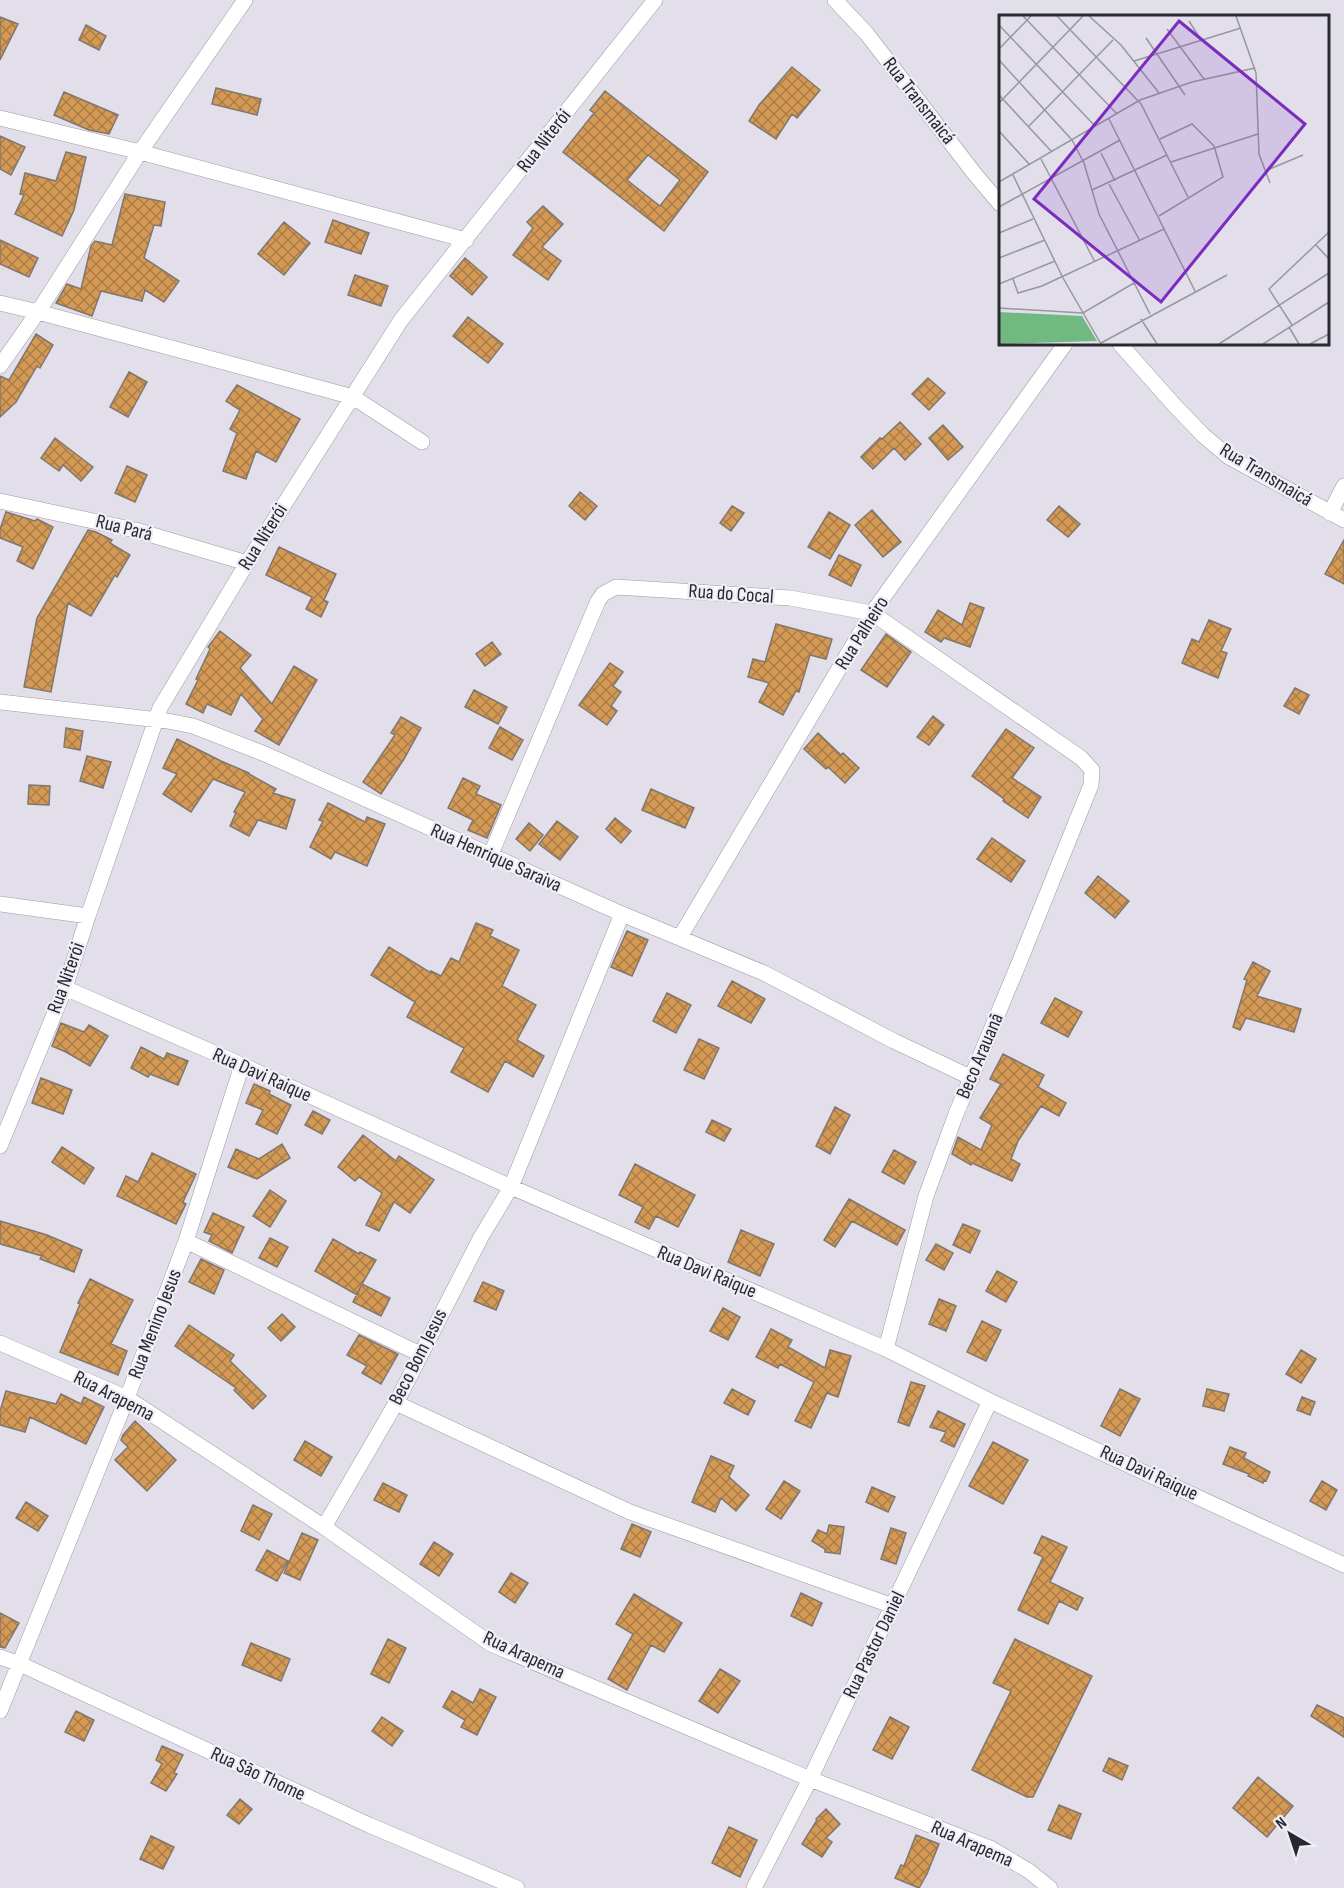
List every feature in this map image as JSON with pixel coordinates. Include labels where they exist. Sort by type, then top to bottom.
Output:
[{"type":"street","name":"Rua Niterói","points":[[0,1146],[7,1106],[65,988],[154,720],[160,708],[247,563],[401,320],[655,0]]},
{"type":"street","name":"Rua Transmaicá","points":[[835,0],[867,34],[999,203]]},
{"type":"street","points":[[0,366],[38,312],[240,1]]},
{"type":"street","points":[[0,118],[140,152],[466,240]]},
{"type":"street","points":[[0,303],[353,397],[422,442]]},
{"type":"street","name":"Rua Palheiro","points":[[680,937],[872,613],[1064,345]]},
{"type":"street","name":"Rua Transmaicá","points":[[1121,345],[1175,406],[1204,436],[1229,457],[1344,520]]},
{"type":"street","points":[[1330,513],[1344,486]]},
{"type":"street","name":"Rua Pará","points":[[0,501],[135,530],[247,563]]},
{"type":"street","name":"Rua do Cocal","points":[[491,854],[598,601],[603,594],[616,587],[790,598],[872,613],[1081,758],[1092,770]]},
{"type":"street","name":"Rua Henrique Saraiva","points":[[0,702],[193,726],[265,754],[622,914],[764,973],[894,1041],[972,1078]]},
{"type":"street","name":"Beco Arauanã","points":[[886,1349],[926,1196],[956,1114],[1090,785],[1092,770]]},
{"type":"street","points":[[0,904],[88,916]]},
{"type":"street","name":"Beco Bom Jesus","points":[[324,1527],[396,1403],[481,1237],[511,1187],[622,914]]},
{"type":"street","name":"Rua Davi Raique","points":[[65,988],[242,1065],[511,1187],[886,1349],[990,1401],[1344,1565]]},
{"type":"street","name":"Rua Menino Jesus","points":[[0,1711],[127,1398],[186,1241],[242,1065]]},
{"type":"street","points":[[186,1241],[420,1354]]},
{"type":"street","name":"Rua Arapema","points":[[0,1343],[127,1398],[324,1527],[491,1644],[810,1779],[990,1848],[1029,1871],[1050,1888]]},
{"type":"street","name":"Rua Pastor Daniel","points":[[754,1888],[810,1779],[990,1401]]},
{"type":"street","points":[[396,1403],[630,1512],[893,1606]]},
{"type":"street","name":"Rua São Thome","points":[[0,1657],[20,1664],[369,1825],[518,1888]]},
{"type":"building","points":[[0,17],[18,24],[0,60]]},
{"type":"building","points":[[86,25],[106,36],[99,50],[79,40]]},
{"type":"building","points":[[792,67],[820,90],[797,118],[792,114],[776,139],[749,121],[759,105]]},
{"type":"building","points":[[216,88],[261,99],[257,115],[212,104]]},
{"type":"building","points":[[605,91],[708,172],[664,231],[563,152],[594,113],[590,110]],"holes":[[[648,155],[680,180],[660,206],[627,180]]]},
{"type":"building","points":[[64,92],[118,115],[109,134],[89,130],[54,115]]},
{"type":"building","points":[[0,136],[25,147],[11,175],[0,169]]},
{"type":"building","points":[[66,152],[86,157],[74,210],[62,236],[15,214],[24,195],[20,194],[25,173],[56,181]]},
{"type":"building","points":[[125,194],[165,202],[161,226],[154,225],[144,258],[179,281],[164,302],[145,290],[142,301],[101,291],[92,316],[56,303],[67,284],[81,289],[91,246],[95,241],[112,245]]},
{"type":"building","points":[[543,206],[563,224],[542,247],[561,261],[548,280],[513,255],[533,228],[527,222]]},
{"type":"building","points":[[333,220],[369,233],[361,254],[325,242]]},
{"type":"building","points":[[284,222],[310,243],[284,275],[258,254]]},
{"type":"building","points":[[0,240],[38,258],[29,277],[0,264]]},
{"type":"building","points":[[465,258],[487,277],[472,295],[450,276]]},
{"type":"building","points":[[355,275],[388,286],[381,306],[348,295]]},
{"type":"building","points":[[468,317],[503,344],[488,363],[453,336]]},
{"type":"building","points":[[36,334],[53,345],[40,368],[37,366],[16,402],[0,417],[0,376],[9,380]]},
{"type":"building","points":[[129,372],[147,382],[128,417],[110,407]]},
{"type":"building","points":[[928,378],[945,393],[929,410],[912,394]]},
{"type":"building","points":[[237,385],[300,419],[276,462],[256,451],[246,479],[223,471],[237,433],[230,429],[240,410],[226,401]]},
{"type":"building","points":[[900,422],[921,444],[905,460],[894,448],[873,469],[861,457]]},
{"type":"building","points":[[943,425],[963,447],[948,460],[929,438]]},
{"type":"building","points":[[55,438],[93,467],[81,481],[63,465],[59,471],[41,458]]},
{"type":"building","points":[[127,466],[147,475],[135,502],[115,493]]},
{"type":"building","points":[[580,492],[597,506],[585,520],[569,506]]},
{"type":"building","points":[[732,506],[744,513],[731,531],[720,523]]},
{"type":"building","points":[[1059,506],[1080,524],[1068,537],[1047,520]]},
{"type":"building","points":[[872,510],[901,542],[883,557],[855,525]]},
{"type":"building","points":[[6,512],[35,521],[37,519],[53,527],[33,569],[17,561],[23,547],[0,538],[0,529]]},
{"type":"building","points":[[829,512],[850,525],[830,559],[808,547]]},
{"type":"building","points":[[88,530],[112,540],[110,543],[130,555],[117,577],[115,575],[91,616],[68,603],[51,692],[24,687],[37,618]]},
{"type":"building","points":[[1344,540],[1344,584],[1325,574]]},
{"type":"building","points":[[279,547],[336,574],[324,600],[328,602],[321,617],[306,609],[312,597],[266,575]]},
{"type":"building","points":[[839,555],[861,565],[851,586],[829,575]]},
{"type":"building","points":[[970,603],[984,608],[970,647],[944,638],[941,642],[925,632],[938,610],[962,625]]},
{"type":"building","points":[[1209,620],[1231,629],[1221,651],[1227,653],[1218,678],[1182,663],[1192,639],[1199,642]]},
{"type":"building","points":[[776,624],[832,639],[826,659],[810,655],[799,692],[796,691],[783,715],[759,702],[769,683],[748,677],[753,659],[765,662]]},
{"type":"building","points":[[220,631],[251,655],[240,668],[272,704],[294,666],[317,680],[279,745],[255,731],[263,719],[241,694],[231,715],[207,704],[203,713],[186,704],[210,649],[208,647]]},
{"type":"building","points":[[886,634],[911,652],[887,687],[861,670]]},
{"type":"building","points":[[492,642],[501,654],[485,666],[476,654]]},
{"type":"building","points":[[610,663],[623,672],[613,686],[621,692],[611,706],[617,711],[607,725],[579,705]]},
{"type":"building","points":[[1295,688],[1309,695],[1299,714],[1284,706]]},
{"type":"building","points":[[474,690],[507,707],[498,724],[465,707]]},
{"type":"building","points":[[933,716],[944,725],[929,745],[917,737]]},
{"type":"building","points":[[401,717],[421,728],[381,794],[363,782],[395,735],[391,733]]},
{"type":"building","points":[[500,727],[523,740],[512,760],[489,748]]},
{"type":"building","points":[[66,728],[83,731],[80,750],[64,747]]},
{"type":"building","points":[[1006,729],[1034,748],[1012,778],[1041,797],[1028,818],[972,776]]},
{"type":"building","points":[[818,733],[859,768],[845,783],[804,749]]},
{"type":"building","points":[[177,739],[249,773],[276,789],[273,793],[295,800],[286,829],[258,820],[249,836],[230,826],[236,813],[234,812],[245,792],[213,779],[191,812],[163,794],[177,774],[163,768]]},
{"type":"building","points":[[87,756],[111,762],[103,788],[80,781]]},
{"type":"building","points":[[463,778],[480,786],[476,794],[501,805],[487,838],[468,830],[473,820],[448,808]]},
{"type":"building","points":[[29,785],[50,786],[49,805],[28,804]]},
{"type":"building","points":[[651,789],[694,808],[685,828],[642,810]]},
{"type":"building","points":[[328,803],[365,822],[367,817],[385,824],[367,866],[335,852],[331,859],[310,847],[323,821],[319,820]]},
{"type":"building","points":[[615,818],[631,831],[621,843],[606,829]]},
{"type":"building","points":[[557,821],[578,837],[560,860],[539,844]]},
{"type":"building","points":[[529,823],[543,835],[530,851],[516,839]]},
{"type":"building","points":[[992,838],[1025,861],[1011,882],[977,859]]},
{"type":"building","points":[[1098,876],[1129,901],[1115,918],[1085,893]]},
{"type":"building","points":[[476,923],[493,930],[490,936],[519,950],[502,986],[536,1005],[517,1040],[544,1056],[533,1077],[505,1061],[488,1092],[451,1072],[464,1048],[407,1017],[415,1002],[371,975],[389,947],[431,973],[431,971],[441,976],[451,958],[459,962]]},
{"type":"building","points":[[627,931],[648,940],[632,976],[611,967]]},
{"type":"building","points":[[1253,962],[1270,971],[1257,996],[1301,1009],[1294,1032],[1246,1018],[1240,1030],[1233,1027],[1247,980],[1244,979]]},
{"type":"building","points":[[732,981],[765,999],[751,1023],[718,1006]]},
{"type":"building","points":[[667,993],[691,1005],[676,1033],[653,1021]]},
{"type":"building","points":[[1055,998],[1082,1012],[1068,1037],[1041,1023]]},
{"type":"building","points":[[61,1023],[84,1032],[89,1025],[108,1036],[90,1066],[52,1046]]},
{"type":"building","points":[[699,1039],[719,1048],[704,1079],[684,1070]]},
{"type":"building","points":[[141,1047],[164,1059],[167,1053],[188,1061],[178,1085],[150,1074],[148,1077],[131,1068]]},
{"type":"building","points":[[1003,1054],[1044,1075],[1038,1087],[1066,1103],[1059,1116],[1041,1106],[1018,1141],[1011,1159],[1020,1164],[1012,1181],[972,1163],[971,1165],[952,1154],[958,1137],[981,1150],[992,1125],[980,1118],[1001,1084],[990,1079]]},
{"type":"building","points":[[41,1078],[72,1090],[63,1114],[32,1103]]},
{"type":"building","points":[[254,1084],[270,1091],[269,1094],[291,1105],[277,1134],[256,1124],[263,1110],[246,1103]]},
{"type":"building","points":[[835,1107],[850,1115],[830,1154],[816,1146]]},
{"type":"building","points":[[313,1111],[330,1120],[322,1134],[305,1125]]},
{"type":"building","points":[[712,1120],[731,1129],[724,1141],[706,1132]]},
{"type":"building","points":[[363,1135],[396,1161],[399,1156],[434,1180],[410,1213],[394,1202],[379,1231],[366,1225],[382,1193],[359,1177],[355,1181],[338,1167]]},
{"type":"building","points":[[282,1144],[290,1158],[257,1179],[228,1167],[236,1149],[259,1159]]},
{"type":"building","points":[[62,1147],[94,1168],[84,1184],[52,1162]]},
{"type":"building","points":[[894,1150],[916,1162],[904,1184],[882,1172]]},
{"type":"building","points":[[152,1153],[196,1174],[183,1202],[186,1204],[176,1224],[117,1196],[126,1176],[138,1182]]},
{"type":"building","points":[[635,1164],[695,1195],[678,1227],[656,1216],[649,1229],[635,1222],[643,1207],[619,1195]]},
{"type":"building","points":[[270,1190],[286,1201],[270,1227],[253,1216]]},
{"type":"building","points":[[849,1199],[905,1230],[897,1245],[852,1221],[835,1247],[824,1240]]},
{"type":"building","points":[[213,1213],[244,1227],[232,1253],[209,1241],[212,1235],[204,1232]]},
{"type":"building","points":[[0,1221],[47,1235],[82,1250],[74,1272],[40,1259],[42,1256],[0,1244]]},
{"type":"building","points":[[963,1224],[980,1231],[970,1253],[953,1245]]},
{"type":"building","points":[[741,1230],[774,1244],[760,1276],[728,1262]]},
{"type":"building","points":[[270,1238],[288,1247],[277,1267],[259,1258]]},
{"type":"building","points":[[333,1239],[359,1254],[360,1252],[376,1260],[362,1284],[390,1298],[381,1316],[353,1302],[357,1295],[315,1271]]},
{"type":"building","points":[[936,1244],[953,1253],[944,1270],[926,1260]]},
{"type":"building","points":[[201,1259],[224,1270],[214,1294],[189,1282]]},
{"type":"building","points":[[997,1271],[1017,1282],[1006,1302],[986,1291]]},
{"type":"building","points":[[90,1279],[133,1300],[111,1344],[127,1351],[118,1375],[60,1352],[80,1304],[78,1303]]},
{"type":"building","points":[[483,1282],[504,1291],[496,1310],[474,1301]]},
{"type":"building","points":[[939,1299],[956,1306],[946,1331],[929,1324]]},
{"type":"building","points":[[723,1308],[740,1317],[728,1340],[710,1331]]},
{"type":"building","points":[[282,1314],[295,1327],[281,1341],[268,1328]]},
{"type":"building","points":[[982,1321],[1001,1330],[986,1361],[967,1352]]},
{"type":"building","points":[[189,1325],[234,1355],[230,1361],[266,1396],[253,1409],[234,1390],[236,1388],[175,1346]]},
{"type":"building","points":[[771,1329],[792,1340],[788,1347],[825,1368],[830,1350],[851,1356],[838,1397],[827,1393],[811,1428],[795,1421],[814,1382],[780,1364],[778,1368],[756,1357]]},
{"type":"building","points":[[359,1335],[398,1354],[381,1384],[362,1373],[367,1366],[347,1355]]},
{"type":"building","points":[[1301,1350],[1316,1359],[1301,1383],[1286,1374]]},
{"type":"building","points":[[911,1382],[925,1386],[909,1426],[898,1422]]},
{"type":"building","points":[[732,1389],[755,1401],[748,1415],[724,1403]]},
{"type":"building","points":[[1120,1389],[1140,1399],[1120,1436],[1101,1426]]},
{"type":"building","points":[[1207,1389],[1229,1394],[1224,1411],[1203,1406]]},
{"type":"building","points":[[6,1391],[56,1404],[61,1394],[81,1404],[84,1397],[104,1407],[86,1444],[30,1417],[25,1432],[0,1425],[0,1411]]},
{"type":"building","points":[[1302,1397],[1315,1402],[1310,1415],[1297,1410]]},
{"type":"building","points":[[938,1411],[965,1424],[954,1447],[941,1441],[946,1432],[930,1427]]},
{"type":"building","points":[[135,1421],[176,1460],[147,1491],[115,1460],[128,1447],[121,1440]]},
{"type":"building","points":[[305,1441],[332,1457],[321,1476],[294,1460]]},
{"type":"building","points":[[993,1442],[1028,1460],[1003,1504],[969,1486]]},
{"type":"building","points":[[1230,1447],[1246,1453],[1244,1458],[1270,1472],[1266,1481],[1264,1480],[1263,1483],[1248,1476],[1249,1474],[1223,1464]]},
{"type":"building","points":[[711,1456],[734,1466],[729,1477],[749,1495],[736,1511],[721,1498],[715,1512],[692,1502]]},
{"type":"building","points":[[784,1481],[800,1491],[781,1519],[766,1509]]},
{"type":"building","points":[[1322,1481],[1337,1490],[1326,1510],[1310,1501]]},
{"type":"building","points":[[383,1483],[407,1495],[399,1512],[374,1500]]},
{"type":"building","points":[[872,1487],[895,1497],[888,1512],[866,1502]]},
{"type":"building","points":[[26,1502],[48,1516],[38,1531],[16,1518]]},
{"type":"building","points":[[253,1505],[272,1514],[259,1540],[241,1531]]},
{"type":"building","points":[[632,1524],[651,1532],[640,1557],[621,1549]]},
{"type":"building","points":[[829,1525],[844,1527],[840,1554],[825,1552],[825,1549],[812,1541],[818,1530],[827,1534]]},
{"type":"building","points":[[891,1528],[906,1533],[896,1564],[881,1559]]},
{"type":"building","points":[[302,1533],[318,1540],[300,1580],[284,1573]]},
{"type":"building","points":[[1042,1536],[1067,1547],[1050,1582],[1083,1598],[1077,1610],[1059,1601],[1048,1624],[1018,1610],[1043,1557],[1034,1553]]},
{"type":"building","points":[[434,1542],[453,1554],[439,1576],[420,1564]]},
{"type":"building","points":[[267,1550],[288,1561],[277,1581],[256,1570]]},
{"type":"building","points":[[511,1573],[528,1583],[515,1603],[499,1592]]},
{"type":"building","points":[[801,1593],[822,1603],[812,1626],[791,1616]]},
{"type":"building","points":[[634,1594],[682,1623],[664,1652],[651,1645],[627,1690],[608,1679],[633,1634],[616,1624]]},
{"type":"building","points":[[0,1613],[19,1623],[5,1648],[0,1647]]},
{"type":"building","points":[[388,1639],[406,1648],[389,1683],[371,1674]]},
{"type":"building","points":[[1015,1639],[1092,1676],[1033,1797],[1027,1797],[972,1770],[1011,1691],[993,1683]]},
{"type":"building","points":[[251,1643],[290,1659],[281,1681],[242,1665]]},
{"type":"building","points":[[720,1669],[740,1681],[718,1713],[699,1701]]},
{"type":"building","points":[[480,1689],[496,1697],[477,1735],[461,1727],[465,1720],[443,1707],[452,1691],[473,1703]]},
{"type":"building","points":[[1317,1705],[1344,1718],[1344,1737],[1311,1716]]},
{"type":"building","points":[[76,1711],[94,1720],[84,1741],[65,1732]]},
{"type":"building","points":[[382,1717],[403,1731],[392,1746],[372,1731]]},
{"type":"building","points":[[890,1717],[909,1727],[892,1759],[873,1750]]},
{"type":"building","points":[[162,1746],[183,1755],[174,1773],[177,1774],[166,1791],[151,1783],[162,1764],[156,1760]]},
{"type":"building","points":[[1109,1758],[1128,1766],[1122,1780],[1103,1771]]},
{"type":"building","points":[[1258,1777],[1293,1806],[1267,1837],[1233,1808]]},
{"type":"building","points":[[240,1799],[252,1809],[239,1824],[227,1815]]},
{"type":"building","points":[[1059,1805],[1081,1814],[1071,1839],[1048,1830]]},
{"type":"building","points":[[826,1809],[840,1824],[826,1838],[832,1842],[822,1857],[802,1844],[816,1819]]},
{"type":"building","points":[[729,1827],[757,1840],[740,1877],[712,1863]]},
{"type":"building","points":[[916,1835],[939,1844],[919,1888],[895,1878],[901,1865],[904,1866]]},
{"type":"building","points":[[151,1836],[174,1847],[163,1869],[140,1859]]}]
